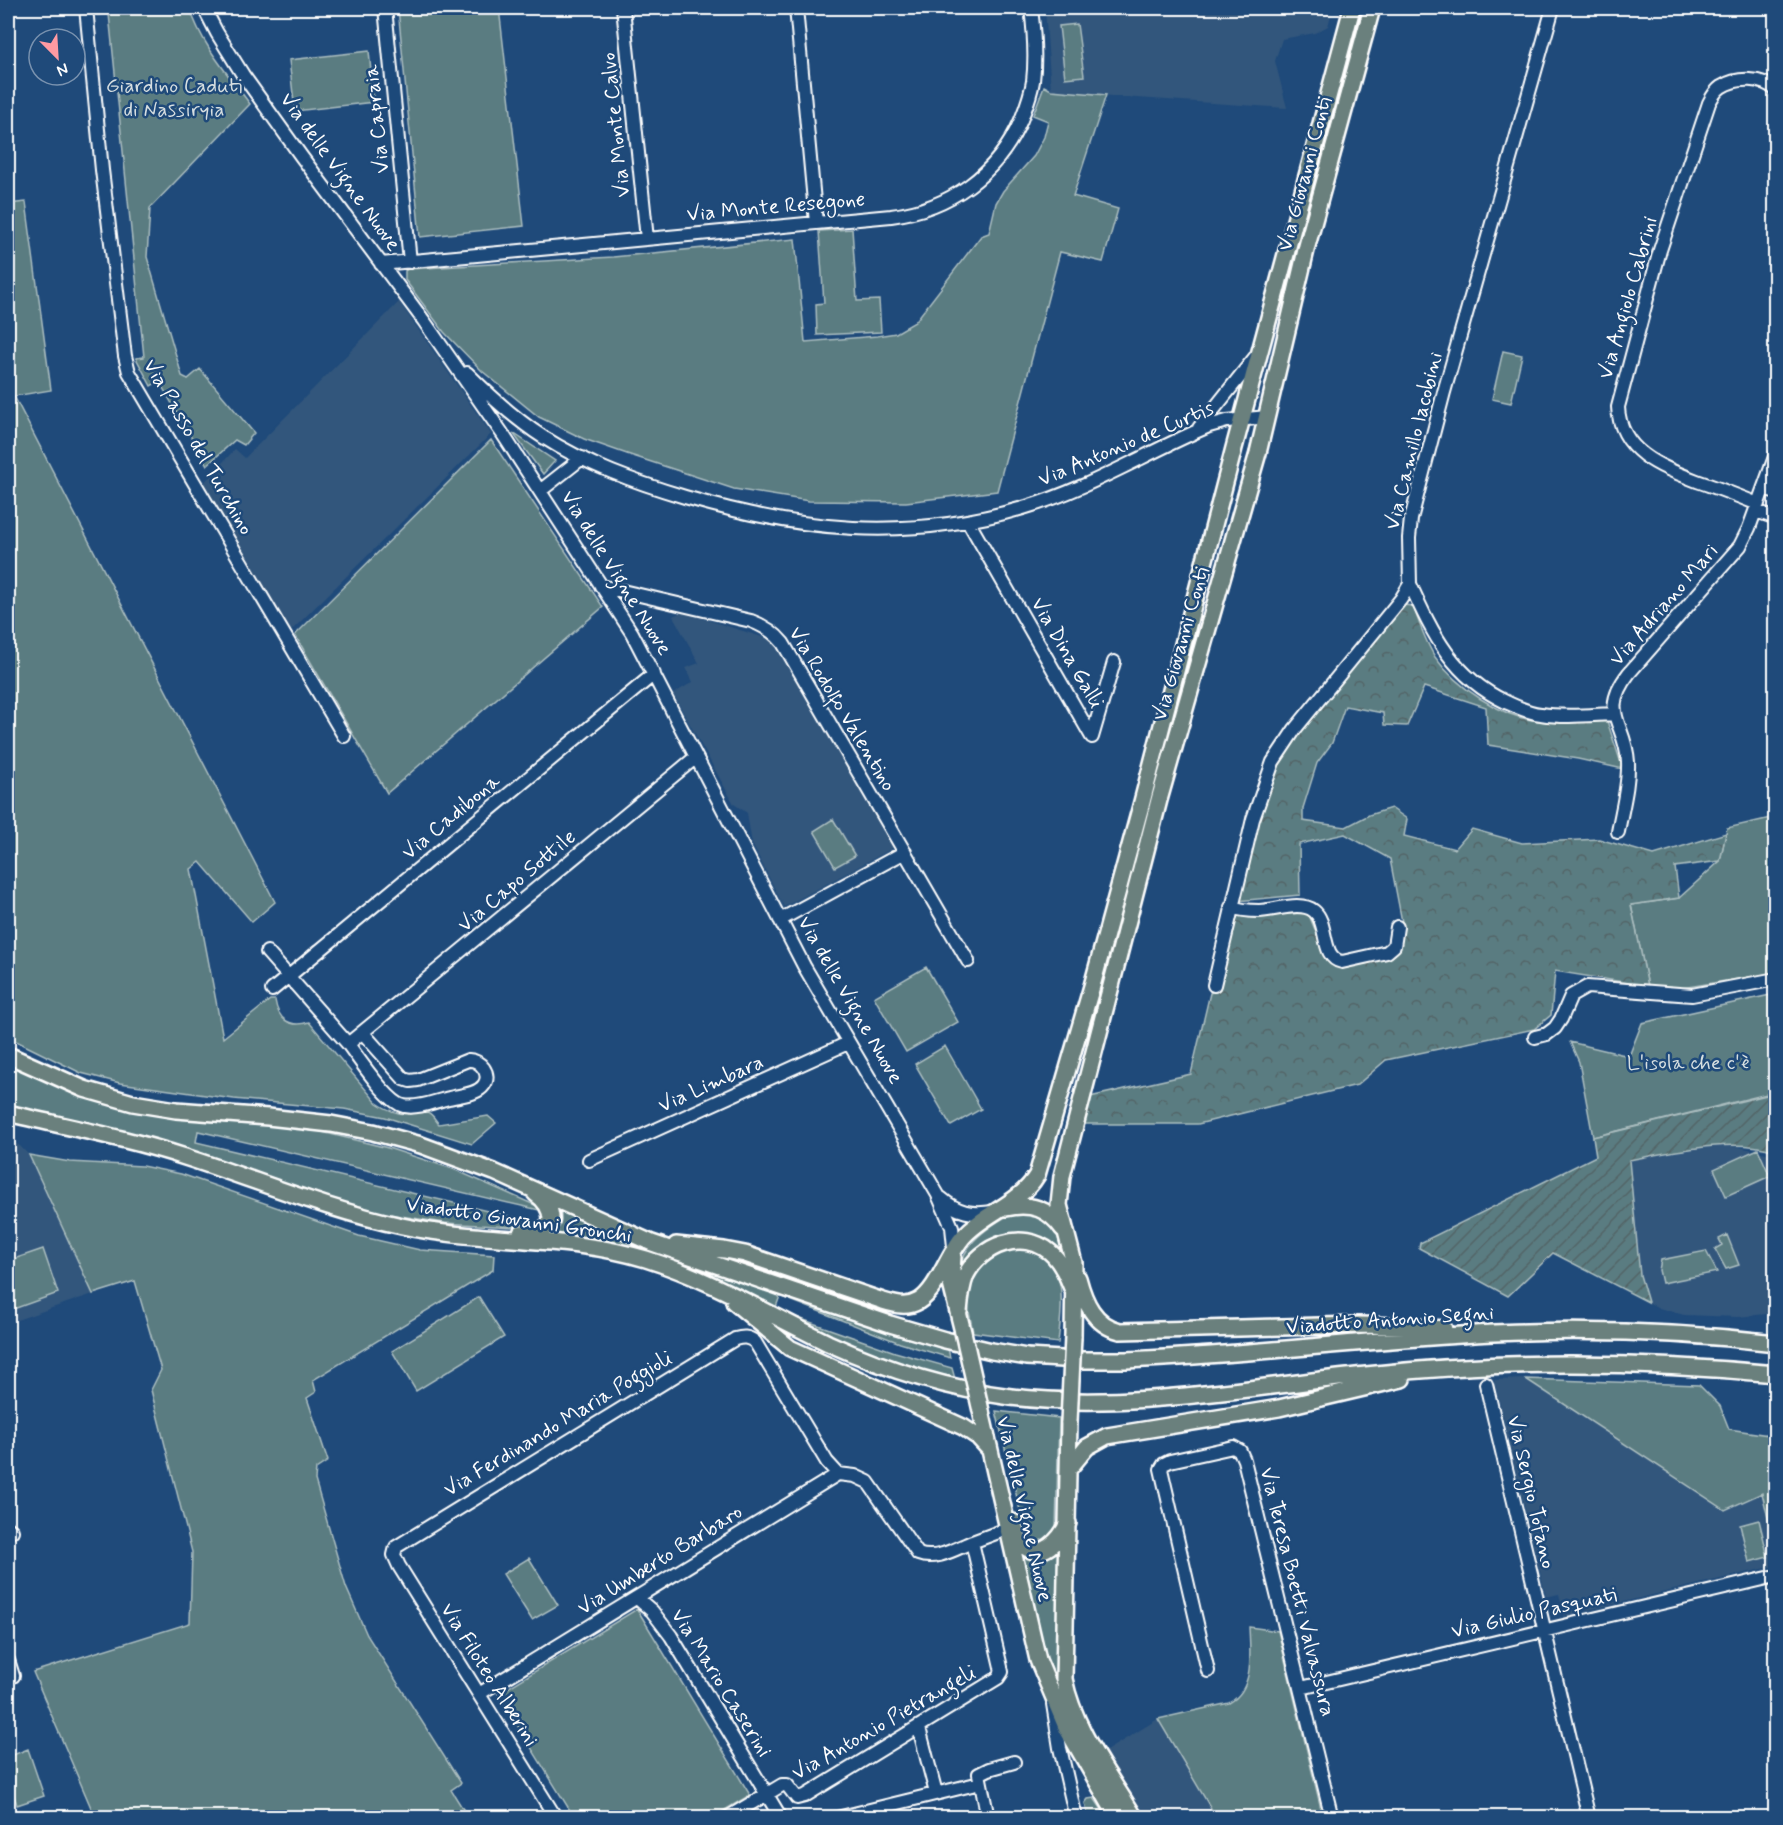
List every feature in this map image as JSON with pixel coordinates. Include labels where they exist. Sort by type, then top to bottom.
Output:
[{"type":"main road","name":"Via Giovanni Conti","points":[[652,1243],[745,1254],[903,1306],[921,1300],[929,1292],[954,1247],[971,1228],[1010,1203],[1027,1189],[1036,1175],[1041,1165],[1131,844],[1352,8]]},
{"type":"main road","name":"Via Giovanni Conti","points":[[1074,1294],[1074,1263],[1059,1205],[1062,1176],[1159,800],[1267,417],[1307,246],[1372,8]]},
{"type":"main road","name":"Viadotto Giovanni Gronchi","points":[[8,1055],[72,1085],[120,1100],[176,1110],[280,1118],[358,1129],[421,1145],[494,1172],[652,1243],[906,1329],[1007,1354]]},
{"type":"main road","name":"Viadotto Giovanni Gronchi","points":[[8,1113],[123,1139],[179,1155],[310,1201],[406,1227],[468,1236],[575,1245],[622,1253],[664,1266],[718,1288],[858,1356],[928,1379],[982,1392],[1015,1397],[1097,1402],[1153,1400],[1451,1367]]},
{"type":"main road","points":[[468,1236],[538,1232],[550,1223],[550,1211],[542,1198],[494,1172]]},
{"type":"main road","points":[[995,1211],[1016,1206],[1034,1207],[1053,1216],[1068,1237]]},
{"type":"main road","points":[[959,1312],[964,1282],[972,1265],[988,1251],[1007,1243],[1032,1243],[1049,1252],[1064,1270],[1074,1294]]},
{"type":"main road","name":"Via delle Vigne Nuove","points":[[954,1247],[951,1284],[998,1481],[1035,1652],[1074,1744],[1118,1818]]},
{"type":"main road","points":[[1074,1263],[1080,1288],[1089,1308],[1104,1324],[1120,1331],[1370,1325],[1492,1333]]},
{"type":"main road","points":[[718,1288],[790,1348],[963,1426],[990,1450]]},
{"type":"main road","name":"Via delle Vigne Nuove","points":[[1074,1294],[1063,1660],[1065,1687],[1083,1732],[1135,1818]]},
{"type":"main road","name":"Viadotto Antonio Segni","points":[[1007,1354],[1079,1360],[1135,1360],[1492,1333],[1637,1333],[1776,1343]]},
{"type":"main road","points":[[1068,1470],[1087,1447],[1101,1438],[1116,1433],[1279,1408],[1451,1367],[1550,1364],[1633,1365],[1776,1374]]},
{"type":"main road","points":[[998,1481],[1017,1533],[1026,1547],[1034,1551],[1048,1548],[1060,1538],[1068,1523]]},
{"type":"street","name":"Via Passo del Turchino","points":[[87,8],[102,170],[125,356],[129,372],[344,736]]},
{"type":"street","name":"Via delle Vigne Nuove","points":[[204,8],[217,33],[250,84],[448,355],[629,627],[780,920],[848,1043],[938,1195],[952,1227],[954,1247]]},
{"type":"street","name":"Via Capraia","points":[[385,8],[410,262]]},
{"type":"street","name":"Via Monte Calvo","points":[[622,8],[647,239]]},
{"type":"street","points":[[796,8],[816,223]]},
{"type":"street","name":"Via Monte Resegone","points":[[381,264],[891,216],[925,209],[961,192],[990,169],[1012,138],[1031,92],[1035,60],[1031,8]]},
{"type":"street","name":"Via Camillo Iacobini","points":[[1410,584],[1411,519],[1444,392],[1553,8]]},
{"type":"street","name":"Via Angiolo Cabrini","points":[[1776,90],[1769,84],[1757,80],[1733,82],[1718,89],[1709,103],[1660,250],[1618,407],[1620,421],[1627,437],[1643,455],[1667,469],[1757,507],[1776,518]]},
{"type":"street","points":[[1197,431],[1260,351]]},
{"type":"street","name":"Via Antonio de Curtis","points":[[448,355],[519,421],[555,444],[608,471],[659,490],[733,510],[789,523],[826,527],[880,529],[922,527],[968,521],[1024,508],[1105,477],[1197,431],[1220,423],[1267,417]]},
{"type":"street","name":"Via Adriano Mari","points":[[1614,714],[1615,699],[1623,682],[1736,552],[1747,534],[1757,507],[1770,490],[1776,454]]},
{"type":"street","points":[[540,491],[582,458]]},
{"type":"street","name":"Via Dina Galli","points":[[968,521],[1092,737],[1114,662]]},
{"type":"street","points":[[1410,584],[1432,632],[1443,649],[1470,680],[1492,695],[1516,707],[1541,714],[1566,716],[1614,714],[1626,748],[1628,762],[1618,832]]},
{"type":"street","points":[[1214,985],[1231,907],[1260,795],[1279,751],[1410,584]]},
{"type":"street","name":"Via Rodolfo Valentino","points":[[601,586],[751,621],[765,626],[774,633],[789,653],[968,961]]},
{"type":"street","name":"Via Cadibona","points":[[272,990],[654,674]]},
{"type":"street","name":"Via Capo Sottile","points":[[348,1044],[696,757]]},
{"type":"street","points":[[780,920],[905,852]]},
{"type":"street","points":[[1231,907],[1256,911],[1296,906],[1309,908],[1319,917],[1331,955],[1337,961],[1342,962],[1387,952],[1394,946],[1397,927]]},
{"type":"street","points":[[267,952],[348,1044],[389,1096],[401,1106],[417,1106],[475,1092],[484,1085],[486,1080],[484,1068],[474,1060],[468,1060],[418,1080],[406,1080],[363,1033]]},
{"type":"street","points":[[1535,1037],[1547,1034],[1555,1028],[1571,996],[1587,987],[1692,995],[1776,979]]},
{"type":"street","name":"Via Limbara","points":[[589,1160],[848,1043]]},
{"type":"street","name":"Via delle Vigne Nuove","points":[[938,1195],[952,1207],[965,1213],[995,1211]]},
{"type":"street","name":"Via Ferdinando Maria Poggioli","points":[[394,1551],[403,1541],[735,1340],[746,1337],[755,1342],[827,1462],[838,1474]]},
{"type":"street","name":"Via Sergio Tofano","points":[[1486,1384],[1589,1818]]},
{"type":"street","name":"Via Teresa Boetti Valvassura","points":[[1208,1671],[1161,1469],[1170,1461],[1233,1447],[1240,1451],[1244,1460],[1332,1818]]},
{"type":"street","points":[[838,1474],[865,1480],[918,1554],[927,1557],[938,1556],[1007,1530]]},
{"type":"street","name":"Via Umberto Barbaro","points":[[479,1694],[838,1474]]},
{"type":"street","name":"Via Antonio Pietrangeli","points":[[767,1793],[784,1784],[795,1797],[805,1796],[994,1681],[1001,1673],[972,1542]]},
{"type":"street","name":"Via Filoteo Alberini","points":[[394,1551],[395,1560],[556,1818]]},
{"type":"street","name":"Via Giulio Pasquati","points":[[1301,1688],[1776,1576]]},
{"type":"street","name":"Via Mario Caserini","points":[[637,1598],[652,1611],[671,1635],[781,1818]]},
{"type":"street","points":[[8,1660],[13,1676]]},
{"type":"street","points":[[1051,1694],[1060,1748],[1076,1818]]},
{"type":"street","points":[[918,1728],[936,1793]]},
{"type":"street","points":[[988,1818],[979,1776],[981,1772],[1014,1762]]},
{"type":"street","points":[[837,1818],[980,1783]]},
{"type":"street","points":[[727,1818],[767,1793]]},
{"type":"shaded area","points":[[1045,8],[1333,8],[1328,26],[1315,33],[1282,39],[1275,61],[1287,108],[1051,90]]},
{"type":"shaded area","points":[[399,302],[491,434],[291,631],[203,484],[235,449],[245,458]]},
{"type":"shaded area","points":[[682,612],[772,640],[893,848],[784,907],[752,844],[747,813],[734,804],[673,694],[693,682],[686,668],[699,663],[673,616]]},
{"type":"shaded area","points":[[1614,1131],[1629,1160],[1726,1144],[1775,1155],[1775,1313],[1738,1317],[1684,1315],[1659,1308],[1553,1253],[1508,1296],[1419,1248],[1420,1243],[1596,1156],[1593,1137]]},
{"type":"shaded area","points":[[8,1139],[29,1155],[93,1294],[8,1323]]},
{"type":"shaded area","points":[[1526,1379],[1725,1510],[1762,1493],[1775,1547],[1775,1566],[1564,1616],[1559,1594],[1546,1597],[1494,1380]]},
{"type":"shaded area","points":[[1158,1719],[1216,1817],[1139,1817],[1101,1754]]},
{"type":"green space","name":"Giardino Caduti di Nassiryia","points":[[97,8],[190,8],[208,46],[250,104],[150,208],[147,257],[182,376],[188,379],[200,369],[254,433],[244,445],[235,440],[207,465],[159,381],[151,386],[136,358],[144,357],[109,14],[97,15]]},
{"type":"green space","points":[[398,8],[499,8],[524,226],[420,237]]},
{"type":"green space","points":[[1077,24],[1084,76],[1065,78],[1059,26]]},
{"type":"green space","points":[[369,51],[374,102],[295,111],[289,60]]},
{"type":"green space","points":[[1044,86],[1051,90],[1106,95],[1073,196],[1118,209],[1103,262],[1060,252],[997,491],[906,502],[809,501],[734,489],[584,439],[539,417],[482,371],[444,332],[405,280],[405,271],[408,269],[613,257],[795,239],[805,342],[896,333],[915,322],[981,236],[989,233],[996,203],[1003,191],[1034,156],[1044,137],[1048,121],[1033,115]]},
{"type":"green space","points":[[26,202],[51,390],[14,396],[275,902],[252,922],[200,862],[191,869],[223,1038],[270,1000],[275,1000],[279,1013],[286,1021],[296,1024],[309,1022],[377,1103],[392,1112],[410,1114],[427,1112],[439,1124],[488,1116],[496,1123],[472,1144],[385,1117],[344,1109],[234,1099],[120,1083],[81,1073],[8,1037],[8,204]]},
{"type":"green space","points":[[852,229],[857,301],[879,300],[881,332],[817,335],[816,304],[824,303],[819,231]]},
{"type":"green space","points":[[1503,351],[1522,355],[1511,403],[1492,399]]},
{"type":"green space","points":[[513,433],[555,461],[543,474]]},
{"type":"green space","points":[[491,440],[603,607],[387,793],[295,635]]},
{"type":"green space","points":[[1403,605],[1413,606],[1425,638],[1444,668],[1480,699],[1509,714],[1538,721],[1607,721],[1623,769],[1578,759],[1488,745],[1486,707],[1424,687],[1407,726],[1384,725],[1383,713],[1345,706],[1332,743],[1317,763],[1303,808],[1303,821],[1346,827],[1369,815],[1391,808],[1407,819],[1404,836],[1455,849],[1472,829],[1522,843],[1599,839],[1654,855],[1726,833],[1720,861],[1675,867],[1679,898],[1631,905],[1648,986],[1555,971],[1551,1015],[1534,1029],[1386,1060],[1357,1085],[1198,1124],[1082,1124],[1090,1097],[1191,1074],[1210,993],[1214,991],[1235,913],[1268,915],[1308,913],[1328,960],[1378,959],[1403,927],[1390,859],[1345,834],[1299,844],[1300,895],[1237,901],[1253,839],[1283,750]]},
{"type":"green space","points":[[1775,817],[1775,973],[1669,990],[1648,986],[1631,905],[1679,898],[1720,861],[1727,828]]},
{"type":"green space","points":[[833,819],[855,856],[835,867],[814,831]]},
{"type":"green space","points":[[926,967],[958,1022],[906,1052],[874,997]]},
{"type":"green space","name":"L'isola che c'è","points":[[1775,994],[1775,1092],[1593,1137],[1579,1062],[1570,1042],[1629,1056],[1642,1023]]},
{"type":"green space","points":[[945,1046],[981,1109],[951,1126],[915,1064]]},
{"type":"green space","points":[[8,1062],[75,1093],[120,1107],[174,1117],[297,1126],[388,1148],[453,1169],[537,1206],[539,1210],[198,1131],[196,1142],[534,1222],[531,1228],[445,1223],[369,1211],[8,1106]]},
{"type":"green space","points":[[1775,1093],[1775,1151],[1741,1145],[1703,1147],[1629,1160],[1640,1275],[1648,1302],[1553,1253],[1508,1296],[1419,1248],[1420,1243],[1596,1156],[1593,1137]]},
{"type":"green space","points":[[1758,1149],[1770,1176],[1726,1196],[1714,1169]]},
{"type":"green space","points":[[29,1155],[70,1162],[142,1166],[181,1174],[359,1236],[420,1250],[494,1255],[493,1270],[313,1380],[316,1392],[307,1398],[328,1461],[316,1469],[315,1480],[346,1587],[367,1635],[461,1783],[451,1790],[468,1817],[95,1817],[33,1672],[190,1623],[192,1552],[151,1390],[161,1370],[135,1281],[93,1294]]},
{"type":"green space","points":[[561,1209],[707,1268],[903,1337],[948,1348],[950,1358],[900,1343],[780,1296],[776,1307],[787,1314],[895,1352],[952,1368],[955,1379],[905,1365],[847,1344],[745,1294],[555,1237],[561,1221]]},
{"type":"green space","points":[[1014,1213],[1035,1215],[1049,1224],[1058,1238],[1064,1258],[1026,1236],[959,1278],[965,1253],[974,1241],[996,1223]]},
{"type":"green space","points":[[1727,1235],[1739,1265],[1726,1269],[1715,1249],[1722,1245],[1719,1239]]},
{"type":"green space","points":[[1009,1247],[1033,1250],[1045,1257],[1053,1267],[1061,1290],[1058,1343],[973,1332],[965,1292],[977,1266]]},
{"type":"green space","points":[[43,1249],[58,1293],[8,1311],[8,1261]]},
{"type":"green space","points":[[1706,1251],[1717,1272],[1662,1283],[1659,1270],[1661,1260]]},
{"type":"green space","points":[[479,1297],[504,1337],[416,1391],[392,1351]]},
{"type":"green space","points":[[1526,1379],[1699,1385],[1720,1406],[1729,1429],[1775,1436],[1775,1547],[1762,1493],[1725,1510]]},
{"type":"green space","points":[[996,1411],[1059,1418],[1056,1528],[1054,1535],[1040,1545],[1030,1541],[1025,1531]]},
{"type":"green space","points":[[1759,1520],[1768,1557],[1749,1562],[1740,1525]]},
{"type":"green space","points":[[1062,1549],[1065,1709],[1048,1668],[1018,1551],[1029,1557],[1040,1558]]},
{"type":"green space","points":[[529,1558],[558,1605],[532,1620],[503,1574]]},
{"type":"green space","points":[[637,1609],[750,1795],[713,1817],[574,1817],[498,1694]]},
{"type":"green space","points":[[1249,1627],[1278,1631],[1323,1817],[1216,1817],[1158,1719],[1229,1703],[1237,1697],[1243,1689],[1249,1669]]},
{"type":"green space","points":[[28,1749],[44,1796],[17,1805],[8,1777],[8,1757]]},
{"type":"green space","points":[[1094,1798],[1107,1817],[1088,1817],[1085,1803],[1088,1799]]}]
